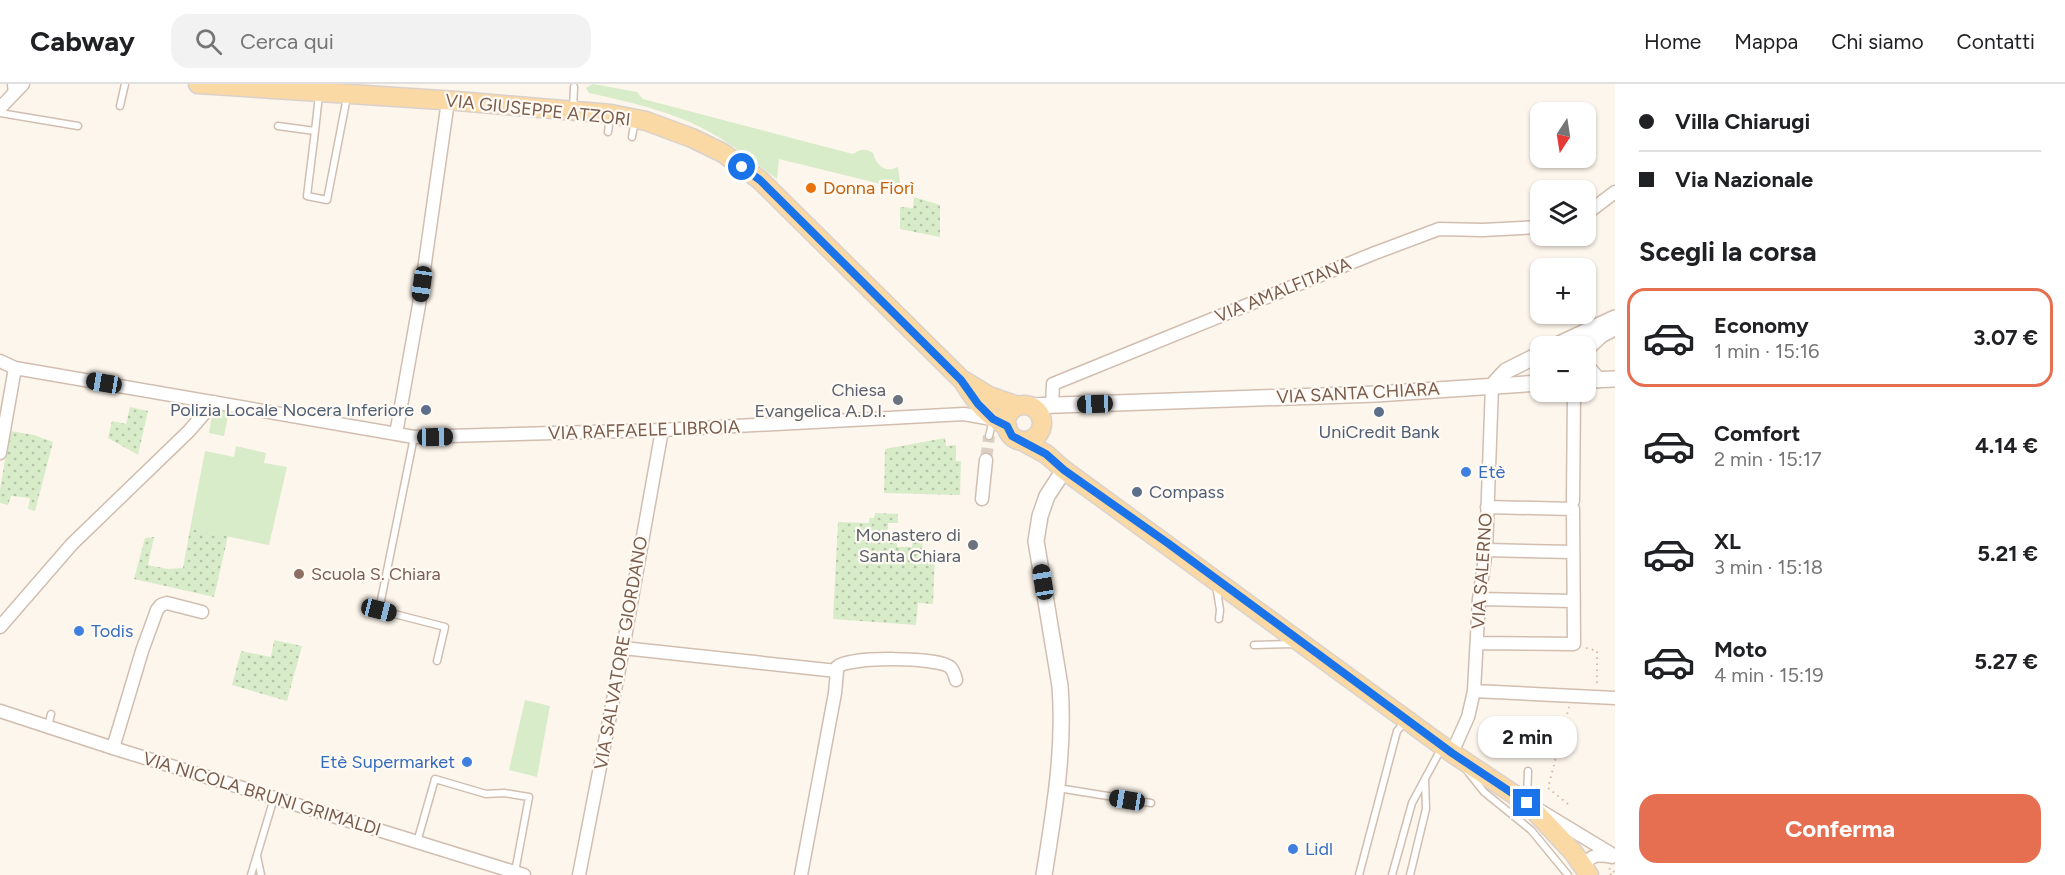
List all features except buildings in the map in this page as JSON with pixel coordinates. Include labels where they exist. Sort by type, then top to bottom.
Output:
[{"type":"main road","name":"VIA GIUSEPPE ATZORI","points":[[198,84],[448,100],[611,114],[633,128],[646,121],[693,138],[723,153],[760,180],[961,380],[996,427],[1046,454],[1064,470],[1169,544],[1448,749],[1482,769],[1527,803],[1573,852],[1580,872]]},
{"type":"main road","points":[[977,404],[1037,412]]},
{"type":"main road","points":[[996,427],[1010,412],[1037,412]]},
{"type":"main road","points":[[1022,441],[1038,435],[1037,412]]},
{"type":"main road","points":[[1037,412],[1046,454]]},
{"type":"street","points":[[0,108],[12,90],[24,84]]},
{"type":"street","points":[[396,434],[419,305],[448,100]]},
{"type":"street","points":[[1596,206],[1615,192]]},
{"type":"street","name":"VIA AMALFITANA","points":[[1037,412],[1053,384],[1439,229],[1530,228]]},
{"type":"street","points":[[1576,336],[1615,318]]},
{"type":"street","points":[[1596,340],[1615,327]]},
{"type":"street","points":[[1492,386],[1506,371],[1530,359]]},
{"type":"street","name":"VIA RAFFAELE LIBROIA","points":[[0,362],[15,368],[414,437],[662,430],[977,404]]},
{"type":"street","points":[[0,453],[15,368]]},
{"type":"street","points":[[1596,380],[1615,379]]},
{"type":"street","name":"VIA SANTA CHIARA","points":[[1037,412],[1377,394],[1530,383]]},
{"type":"street","name":"VIA SALERNO","points":[[1448,749],[1468,717],[1474,691],[1479,599],[1486,550],[1492,386]]},
{"type":"street","points":[[0,627],[72,544],[189,431],[214,402]]},
{"type":"street","points":[[1477,644],[1574,644],[1572,601],[1574,402]]},
{"type":"street","name":"VIA SALVATORE GIORDANO","points":[[579,875],[662,430]]},
{"type":"street","points":[[982,499],[986,460]]},
{"type":"street","points":[[1043,875],[1057,788],[1062,736],[1060,686],[1036,541],[1041,512],[1047,496],[1064,470]]},
{"type":"street","points":[[1487,507],[1573,505]]},
{"type":"street","points":[[1486,550],[1572,552]]},
{"type":"street","points":[[1479,599],[1572,601]]},
{"type":"street","points":[[113,748],[142,651],[161,605],[167,603],[202,612]]},
{"type":"street","points":[[623,648],[837,671]]},
{"type":"street","points":[[801,875],[835,693],[837,667],[842,663],[872,659],[939,662],[950,667],[955,673],[956,680]]},
{"type":"street","points":[[1474,691],[1615,698]]},
{"type":"street","name":"VIA NICOLA BRUNI GRIMALDI","points":[[0,711],[49,720],[113,748],[520,873]]},
{"type":"street","points":[[1527,803],[1615,857]]},
{"type":"street","points":[[1580,872],[1592,856],[1615,857]]},
{"type":"lane","points":[[120,106],[125,84]]},
{"type":"lane","points":[[573,111],[574,87]]},
{"type":"lane","points":[[320,92],[307,196],[327,200],[348,94]]},
{"type":"lane","points":[[0,113],[78,126]]},
{"type":"lane","points":[[608,132],[611,114]]},
{"type":"lane","points":[[278,126],[315,131]]},
{"type":"lane","points":[[414,437],[379,610],[445,627],[437,661]]},
{"type":"lane","points":[[1215,578],[1220,610],[1219,619]]},
{"type":"lane","points":[[1254,645],[1305,644]]},
{"type":"lane","points":[[1359,875],[1397,731],[1407,719]]},
{"type":"lane","points":[[1392,875],[1412,803],[1425,778],[1448,749],[1484,792],[1580,872]]},
{"type":"lane","points":[[1527,803],[1528,771]]},
{"type":"lane","points":[[417,843],[435,778],[486,794],[504,793],[529,797],[520,873]]},
{"type":"lane","points":[[1410,875],[1426,809],[1425,778]]},
{"type":"lane","points":[[1057,788],[1151,803]]},
{"type":"lane","points":[[251,875],[274,798]]},
{"type":"lane","points":[[256,855],[261,875]]},
{"type":"path","points":[[1574,644],[1598,651],[1597,697]]},
{"type":"path","points":[[1568,804],[1548,788],[1572,696]]},
{"type":"green space","points":[[593,84],[637,92],[643,99],[853,154],[861,150],[868,150],[885,169],[898,167],[901,189],[779,159],[777,179],[714,134],[662,112],[589,93],[586,88]]},
{"type":"green space","points":[[914,197],[940,205],[940,237],[900,229],[900,207],[913,208]]},
{"type":"green space","points":[[130,407],[148,411],[138,455],[108,438],[112,421],[126,424]]},
{"type":"green space","points":[[213,410],[229,412],[224,436],[209,433]]},
{"type":"green space","points":[[10,431],[34,435],[53,442],[35,511],[28,509],[30,498],[11,496],[8,505],[0,503],[0,489]]},
{"type":"green space","points":[[945,438],[946,446],[956,445],[956,461],[961,461],[960,495],[884,493],[885,449]]},
{"type":"green space","points":[[236,446],[266,453],[264,463],[287,467],[269,545],[190,529],[205,451],[234,457]]},
{"type":"green space","points":[[875,513],[898,514],[898,523],[888,523],[888,537],[897,538],[897,547],[912,547],[913,531],[923,531],[922,553],[935,554],[933,604],[918,603],[916,625],[833,619],[838,522],[869,523],[869,518],[874,518]]},
{"type":"green space","points":[[190,529],[228,536],[214,597],[134,579],[145,538],[154,537],[148,565],[168,569],[183,568]]},
{"type":"green space","points":[[274,640],[302,646],[287,701],[232,685],[241,651],[271,657]]},
{"type":"green space","points":[[525,700],[550,706],[537,777],[509,770]]},
{"type":"tunnel","points":[[986,460],[989,436]]},
{"type":"place","name":"Donna Fiorì","points":[[811,188]]},
{"type":"place","name":"Chiesa Evangelica A.D.I.","points":[[898,400]]},
{"type":"place","name":"Polizia Locale Nocera Inferiore","points":[[426,410]]},
{"type":"place","name":"UniCredit Bank","points":[[1379,412]]},
{"type":"place","name":"Etè","points":[[1466,472]]},
{"type":"place","name":"Compass","points":[[1137,492]]},
{"type":"place","name":"Monastero di Santa Chiara","points":[[973,545]]},
{"type":"place","name":"Scuola S. Chiara","points":[[299,574]]},
{"type":"place","name":"Todis","points":[[79,631]]},
{"type":"place","name":"Etè Supermarket","points":[[467,762]]},
{"type":"place","name":"Lidl","points":[[1293,849]]},
{"type":"route","points":[[742,167],[760,180],[961,380],[978,404],[993,419],[1007,426],[1012,436],[1046,454],[1064,470],[1169,544],[1452,753],[1527,803]]}]
